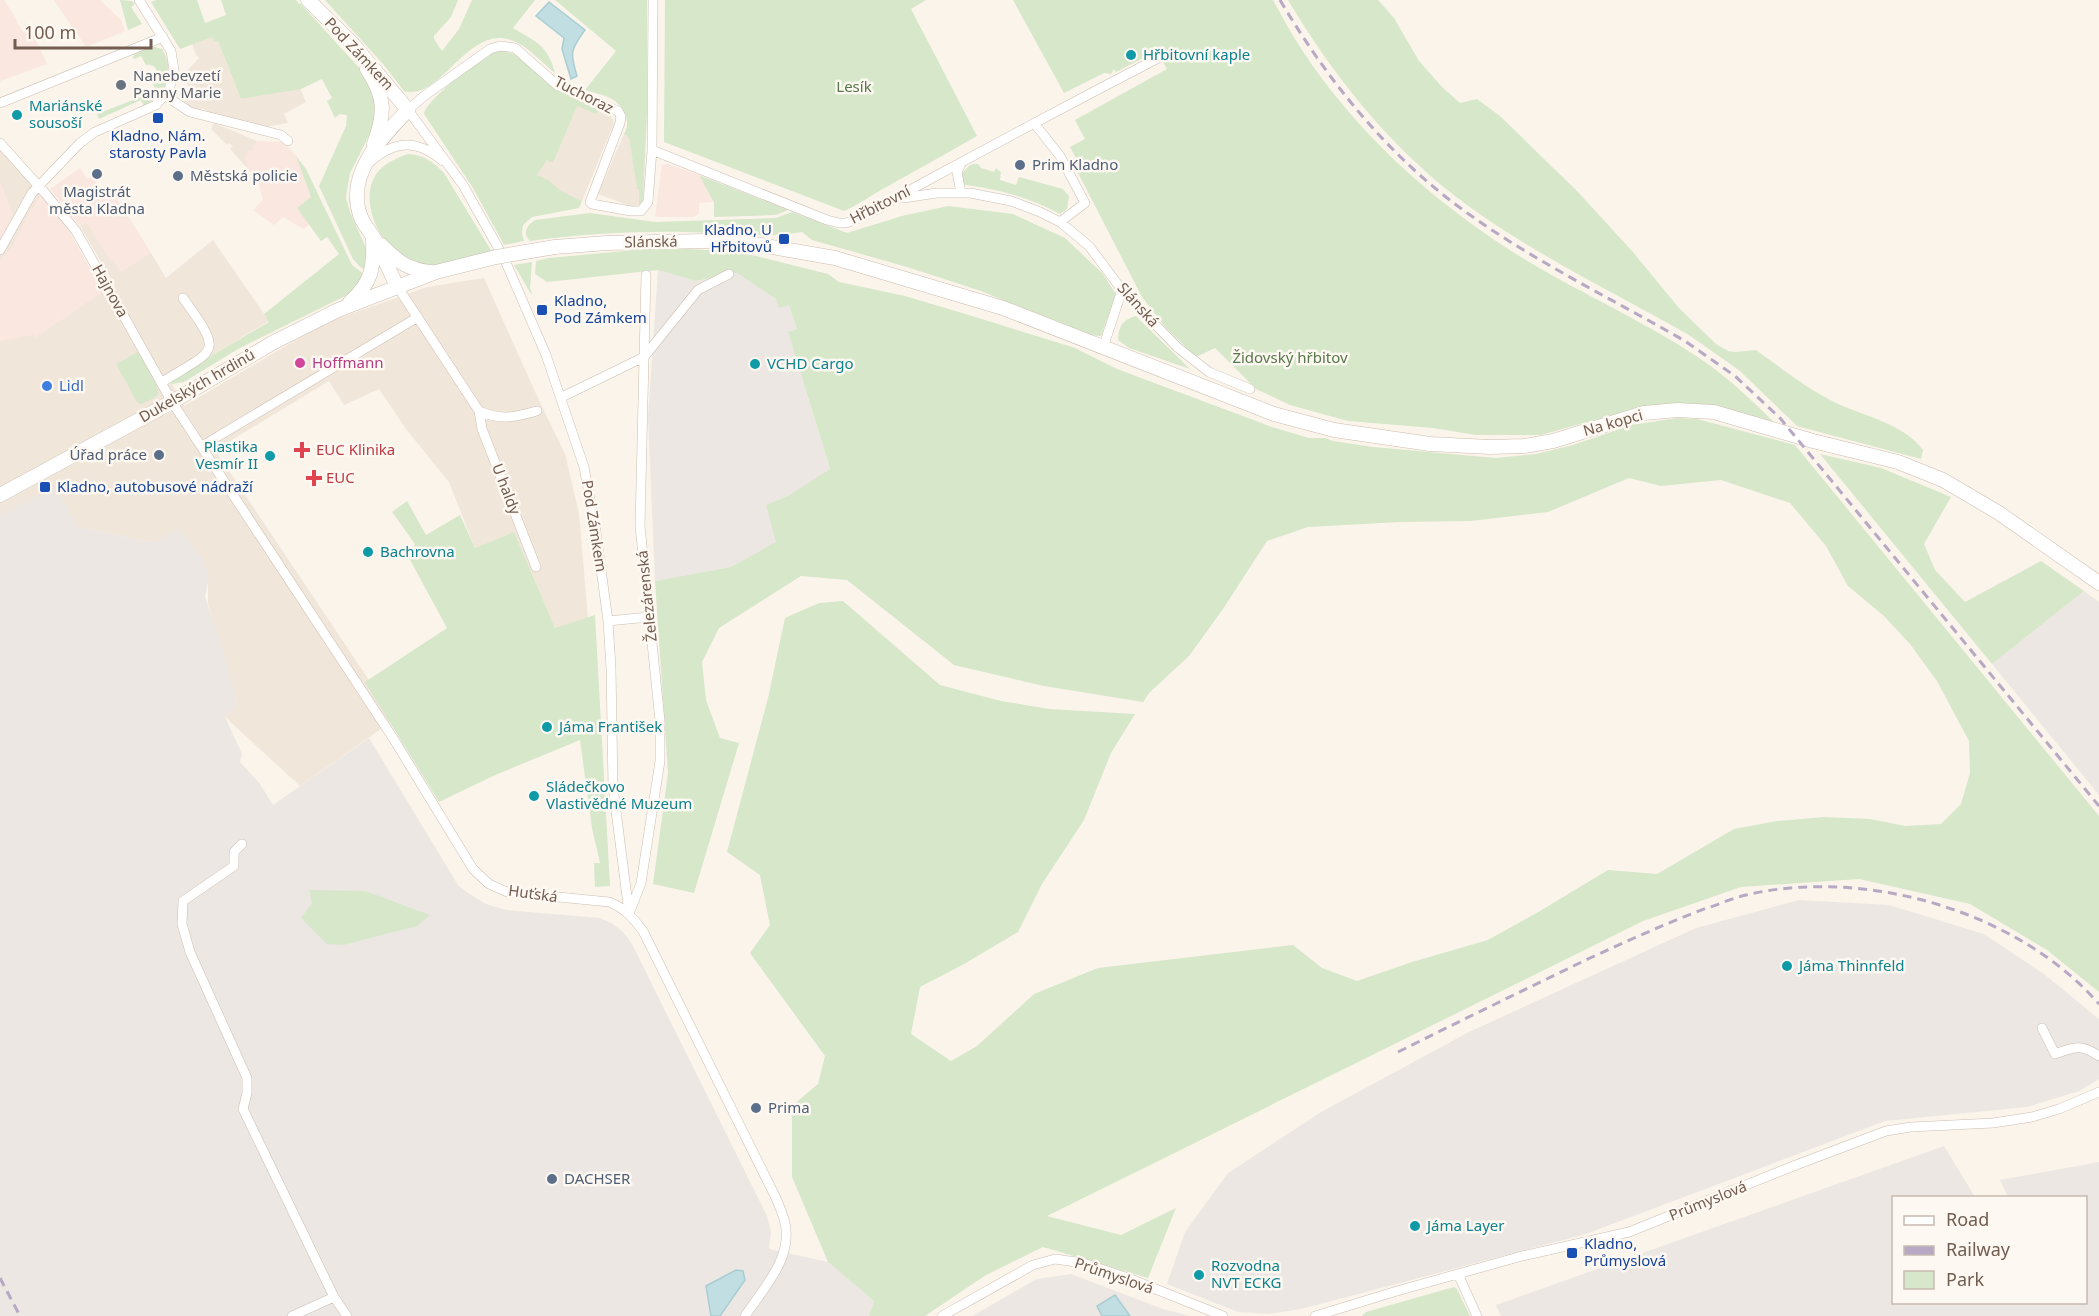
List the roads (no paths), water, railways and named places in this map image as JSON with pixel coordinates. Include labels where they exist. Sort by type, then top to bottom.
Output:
[{"type":"main road","name":"Pod Zámkem","points":[[308,0],[352,43],[408,110]]},
{"type":"main road","points":[[334,27],[371,75],[382,101],[382,120],[356,189],[357,204],[361,218],[397,286]]},
{"type":"main road","points":[[366,164],[391,128],[408,110]]},
{"type":"main road","points":[[373,237],[400,262],[416,271],[436,272]]},
{"type":"main road","points":[[341,309],[364,290],[372,269],[373,237]]},
{"type":"main road","name":"Slánská","points":[[397,286],[436,272],[496,257],[555,247],[607,243],[706,241],[749,243],[835,258],[1003,308],[1103,348]]},
{"type":"main road","name":"Dukelských hrdinů","points":[[0,495],[172,402],[274,342],[341,309],[397,286]]},
{"type":"main road","name":"Na kopci","points":[[1103,348],[1274,414],[1334,430],[1430,444],[1524,446],[1553,441],[1644,413],[1677,410],[1714,412],[1813,441],[1898,462],[1943,480],[1999,513],[2099,583]]},
{"type":"street","points":[[0,250],[32,193],[89,135],[146,111],[166,96],[173,77],[174,64],[171,51],[139,0]]},
{"type":"street","points":[[652,0],[652,150]]},
{"type":"street","points":[[0,104],[163,37]]},
{"type":"street","name":"Tuchoraz","points":[[408,110],[490,49],[505,45],[515,48],[557,85],[618,111],[621,116],[590,200],[592,204],[641,211],[647,205],[652,150]]},
{"type":"street","name":"Hřbitovní","points":[[652,150],[834,223],[850,222],[1166,54]]},
{"type":"street","points":[[166,96],[190,112],[281,135],[288,141]]},
{"type":"street","name":"Pod Zámkem","points":[[408,110],[452,168],[485,222],[518,289],[562,396],[584,467],[595,525],[608,621],[613,787],[629,913]]},
{"type":"street","points":[[1034,123],[1060,156],[1085,203],[1060,222]]},
{"type":"street","name":"Hajnova","points":[[0,143],[76,231],[172,402]]},
{"type":"street","name":"Pod Zámkem","points":[[366,164],[382,152],[403,145],[427,150],[452,168]]},
{"type":"street","points":[[961,193],[957,172],[962,162]]},
{"type":"street","name":"Slánská","points":[[895,200],[924,194],[961,193],[1011,201],[1060,222],[1089,246],[1122,290],[1178,347],[1209,372],[1251,389]]},
{"type":"street","points":[[562,396],[644,357],[698,290],[729,274]]},
{"type":"street","name":"Železárenská","points":[[629,913],[641,883],[660,761],[660,721],[640,526],[646,275]]},
{"type":"street","points":[[397,286],[479,411],[510,418],[537,411]]},
{"type":"street","points":[[1103,348],[1122,290]]},
{"type":"street","points":[[162,382],[204,357],[210,346],[207,332],[183,298]]},
{"type":"street","points":[[202,446],[418,317]]},
{"type":"street","name":"Huťská","points":[[172,402],[393,738],[474,869],[489,884],[507,892],[609,902],[629,913]]},
{"type":"street","name":"U haldy","points":[[479,411],[482,429],[536,567]]},
{"type":"street","points":[[608,621],[649,617]]},
{"type":"street","points":[[242,844],[234,852],[234,866],[183,901],[182,924],[190,952],[246,1078],[247,1093],[243,1109],[334,1297],[347,1316]]},
{"type":"street","points":[[629,913],[643,931],[775,1196],[786,1224],[787,1241],[780,1262],[745,1316]]},
{"type":"street","points":[[2042,1028],[2055,1054],[2075,1047],[2087,1048],[2099,1056]]},
{"type":"street","name":"Průmyslová","points":[[1316,1316],[1458,1274],[1635,1230],[1886,1131],[1911,1127],[1993,1123],[2032,1117],[2068,1106],[2099,1092]]},
{"type":"street","name":"Průmyslová","points":[[942,1316],[1033,1265],[1047,1260],[1062,1259],[1091,1265],[1223,1316]]},
{"type":"street","points":[[1458,1274],[1477,1316]]},
{"type":"street","points":[[292,1316],[334,1297]]},
{"type":"street","points":[[1349,1306],[1354,1316]]},
{"type":"water","points":[[549,2],[585,30],[574,47],[572,57],[577,76],[571,79],[562,49],[564,38],[536,16]]},
{"type":"water","points":[[736,1270],[743,1271],[745,1280],[720,1316],[711,1316],[706,1286]]},
{"type":"water","points":[[1115,1295],[1130,1316],[1102,1316],[1097,1306]]},
{"type":"railway","points":[[1280,0],[1335,82],[1378,133],[1425,180],[1507,240],[1685,341],[1735,376],[1780,418],[2099,806]]},
{"type":"railway","points":[[1398,1052],[1590,958],[1663,926],[1741,896],[1792,888],[1840,887],[1889,893],[1937,904],[1983,921],[2026,944],[2065,971],[2099,1004]]},
{"type":"railway","points":[[0,1278],[20,1316]]},
{"type":"place","name":"Hřbitovní kaple","points":[[1131,55]]},
{"type":"place","name":"Nanebevzetí Panny Marie","points":[[121,85]]},
{"type":"place","name":"Mariánské sousoší","points":[[17,115]]},
{"type":"place","name":"Kladno, Nám. starosty Pavla","points":[[158,118]]},
{"type":"place","name":"Prim Kladno","points":[[1020,165]]},
{"type":"place","name":"Magistrát města Kladna","points":[[97,174]]},
{"type":"place","name":"Městská policie","points":[[178,176]]},
{"type":"place","name":"Kladno, U Hřbitovů","points":[[784,239]]},
{"type":"place","name":"Kladno, Pod Zámkem","points":[[542,310]]},
{"type":"place","name":"Hoffmann","points":[[300,363]]},
{"type":"place","name":"VCHD Cargo","points":[[755,364]]},
{"type":"place","name":"Lidl","points":[[47,386]]},
{"type":"place","name":"EUC Klinika","points":[[302,450]]},
{"type":"place","name":"Úřad práce","points":[[159,455]]},
{"type":"place","name":"Plastika Vesmír II","points":[[270,456]]},
{"type":"place","name":"EUC","points":[[314,478]]},
{"type":"place","name":"Kladno, autobusové nádraží","points":[[45,487]]},
{"type":"place","name":"Bachrovna","points":[[368,552]]},
{"type":"place","name":"Jáma František","points":[[547,727]]},
{"type":"place","name":"Sládečkovo Vlastivědné Muzeum","points":[[534,796]]},
{"type":"place","name":"Jáma Thinnfeld","points":[[1787,966]]},
{"type":"place","name":"Prima","points":[[756,1108]]},
{"type":"place","name":"DACHSER","points":[[552,1179]]},
{"type":"place","name":"Jáma Layer","points":[[1415,1226]]},
{"type":"place","name":"Kladno, Průmyslová","points":[[1572,1253]]},
{"type":"place","name":"Rozvodna NVT ECKG","points":[[1199,1275]]},
{"type":"park label","name":"Lesík","points":[[854,87]]},
{"type":"park label","name":"Židovský hřbitov","points":[[1290,358]]}]
